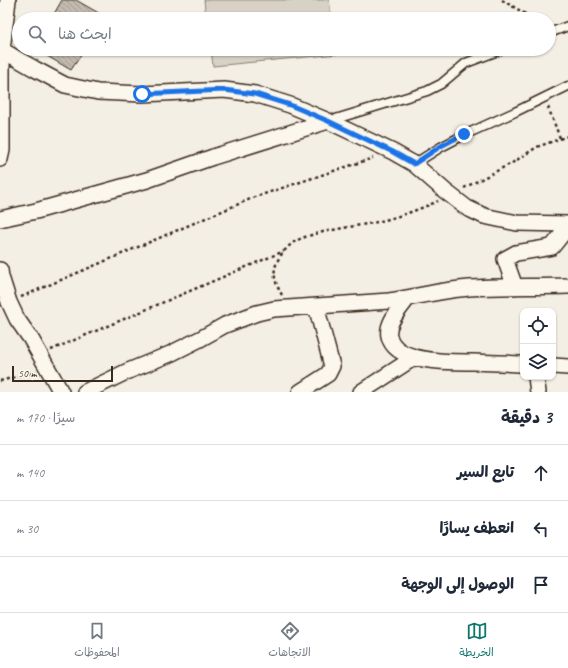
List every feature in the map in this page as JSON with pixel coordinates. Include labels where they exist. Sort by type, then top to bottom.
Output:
[{"type":"street","points":[[0,159],[2,150],[1,49],[8,0]]},
{"type":"street","points":[[1,49],[12,55]]},
{"type":"street","points":[[13,56],[65,85],[98,92],[142,94],[224,90],[255,94],[290,105],[328,121],[393,152],[414,164],[450,196],[467,208],[484,216],[517,223],[568,225]]},
{"type":"street","points":[[0,219],[36,211],[152,179],[213,157],[328,121]]},
{"type":"street","points":[[515,288],[505,259],[516,253],[552,247],[568,225]]},
{"type":"street","points":[[0,270],[9,302],[17,319],[61,392]]},
{"type":"street","points":[[85,392],[126,372],[170,354],[225,325],[257,313],[274,309],[370,303],[454,289],[568,286]]},
{"type":"street","points":[[407,298],[389,327],[389,336],[396,349],[414,357],[434,361],[520,364]]},
{"type":"street","points":[[300,392],[328,374],[332,366],[316,306]]},
{"type":"street","points":[[361,392],[414,357]]},
{"type":"street","points":[[556,366],[568,367]]},
{"type":"street","points":[[536,380],[538,392]]},
{"type":"lane","points":[[556,30],[568,26]]},
{"type":"lane","points":[[328,121],[427,91],[441,84],[466,63],[484,56]]},
{"type":"lane","points":[[414,164],[441,146],[464,134],[516,112],[568,86]]},
{"type":"path","points":[[502,0],[522,12]]},
{"type":"path","points":[[544,97],[560,138]]},
{"type":"path","points":[[287,308],[275,277],[275,268],[277,261],[284,251],[294,242],[310,236],[403,215],[450,196],[512,163],[537,147],[568,136]]},
{"type":"path","points":[[9,302],[255,197],[393,152]]},
{"type":"path","points":[[40,355],[284,251]]},
{"type":"path","points":[[0,381],[48,369]]},
{"type":"shaded area","points":[[204,0],[329,0],[331,12],[205,12]]},
{"type":"shaded area","points":[[212,56],[317,56],[213,66]]},
{"type":"building","points":[[62,0],[76,0],[97,12],[55,12]]},
{"type":"building","points":[[47,56],[80,56],[71,70]]},
{"type":"route","points":[[142,94],[224,90],[255,94],[290,105],[328,121],[393,152],[414,164],[441,146],[464,134]]}]
